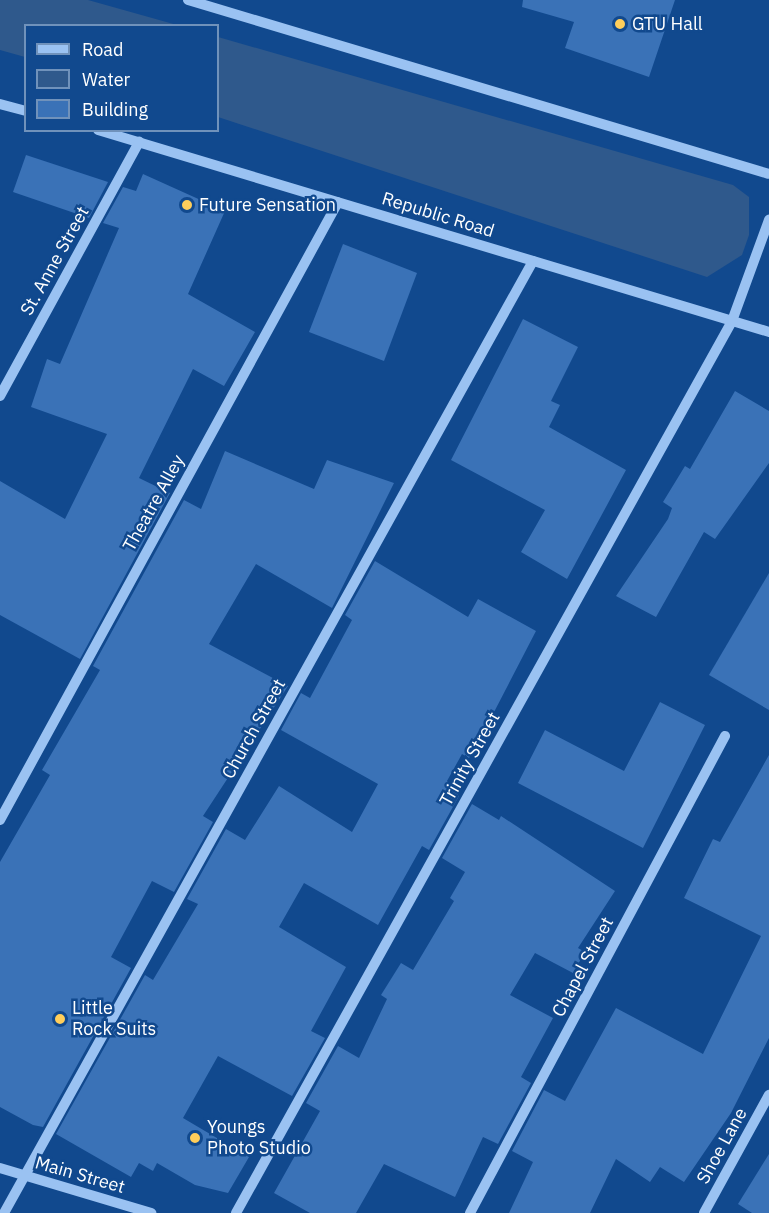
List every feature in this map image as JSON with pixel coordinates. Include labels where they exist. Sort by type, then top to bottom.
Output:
[{"type":"street","points":[[188,0],[769,174]]},
{"type":"street","points":[[0,104],[24,110]]},
{"type":"street","name":"Republic Road","points":[[105,132],[769,332]]},
{"type":"street","name":"St. Anne Street","points":[[0,396],[139,142]]},
{"type":"street","name":"Theatre Alley","points":[[0,820],[338,202]]},
{"type":"street","name":"Trinity Street","points":[[236,1213],[732,321],[769,220]]},
{"type":"street","name":"Church Street","points":[[4,1213],[533,261]]},
{"type":"street","name":"Chapel Street","points":[[471,1213],[725,736]]},
{"type":"street","name":"Shoe Lane","points":[[704,1213],[769,1095]]},
{"type":"street","name":"Main Street","points":[[0,1168],[151,1213]]},
{"type":"water","points":[[0,0],[88,0],[173,24],[24,24],[24,57],[0,50]]},
{"type":"water","points":[[219,37],[733,185],[749,197],[749,235],[742,255],[707,277],[219,117]]},
{"type":"building","name":"GTU Hall","points":[[523,0],[675,0],[649,77],[565,48],[574,22],[522,7]]},
{"type":"building","points":[[26,155],[108,182],[89,218],[13,192]]},
{"type":"building","points":[[143,174],[225,211],[188,294],[255,332],[224,386],[193,369],[139,478],[170,493],[80,659],[0,615],[0,481],[65,519],[107,434],[31,407],[47,359],[60,364],[119,228],[103,223],[123,187],[136,191]]},
{"type":"building","points":[[343,244],[417,273],[384,361],[309,332]]},
{"type":"building","points":[[523,319],[578,347],[551,401],[560,405],[549,427],[626,470],[567,579],[521,552],[545,510],[451,460]]},
{"type":"building","points":[[735,391],[769,411],[769,463],[715,539],[704,532],[656,617],[616,596],[668,519],[672,508],[663,502],[685,466],[690,469]]},
{"type":"building","points":[[225,451],[314,489],[327,460],[394,483],[332,608],[256,564],[209,644],[288,686],[203,816],[213,822],[174,892],[152,881],[111,957],[131,968],[43,1127],[33,1125],[0,1107],[0,862],[50,775],[42,770],[100,670],[93,666],[184,500],[201,509]]},
{"type":"building","points":[[375,561],[468,617],[478,599],[536,631],[478,743],[469,758],[462,754],[447,781],[459,796],[429,850],[422,846],[378,925],[304,883],[279,927],[346,967],[311,1031],[325,1038],[292,1096],[218,1056],[183,1118],[249,1157],[228,1193],[195,1185],[157,1163],[153,1171],[139,1163],[131,1177],[56,1134],[145,975],[153,980],[198,904],[187,899],[226,829],[245,840],[279,786],[352,832],[378,784],[281,730],[301,693],[310,698],[352,620],[345,615]]},
{"type":"building","points":[[769,573],[769,710],[709,675]]},
{"type":"building","points":[[660,702],[705,725],[643,848],[518,783],[545,730],[624,771]]},
{"type":"building","points":[[769,755],[769,1038],[731,1113],[684,1182],[660,1167],[650,1182],[616,1159],[590,1213],[509,1213],[533,1162],[512,1151],[544,1090],[565,1101],[616,1008],[703,1054],[761,936],[684,898],[713,839],[720,842]]},
{"type":"building","points":[[472,804],[499,820],[501,816],[615,891],[578,948],[585,952],[573,973],[535,953],[510,995],[553,1018],[521,1077],[531,1083],[498,1144],[483,1137],[455,1197],[384,1164],[356,1213],[310,1213],[274,1193],[320,1111],[306,1103],[338,1046],[359,1058],[387,999],[381,995],[401,963],[413,970],[454,901],[450,898],[465,872],[442,858]]},
{"type":"building","points":[[769,1154],[769,1213],[752,1213],[738,1204]]},
{"type":"place","name":"GTU Hall","points":[[620,24]]},
{"type":"place","name":"Future Sensation","points":[[187,205]]},
{"type":"place","name":"Little Rock Suits","points":[[60,1019]]},
{"type":"place","name":"Youngs Photo Studio","points":[[195,1138]]}]
